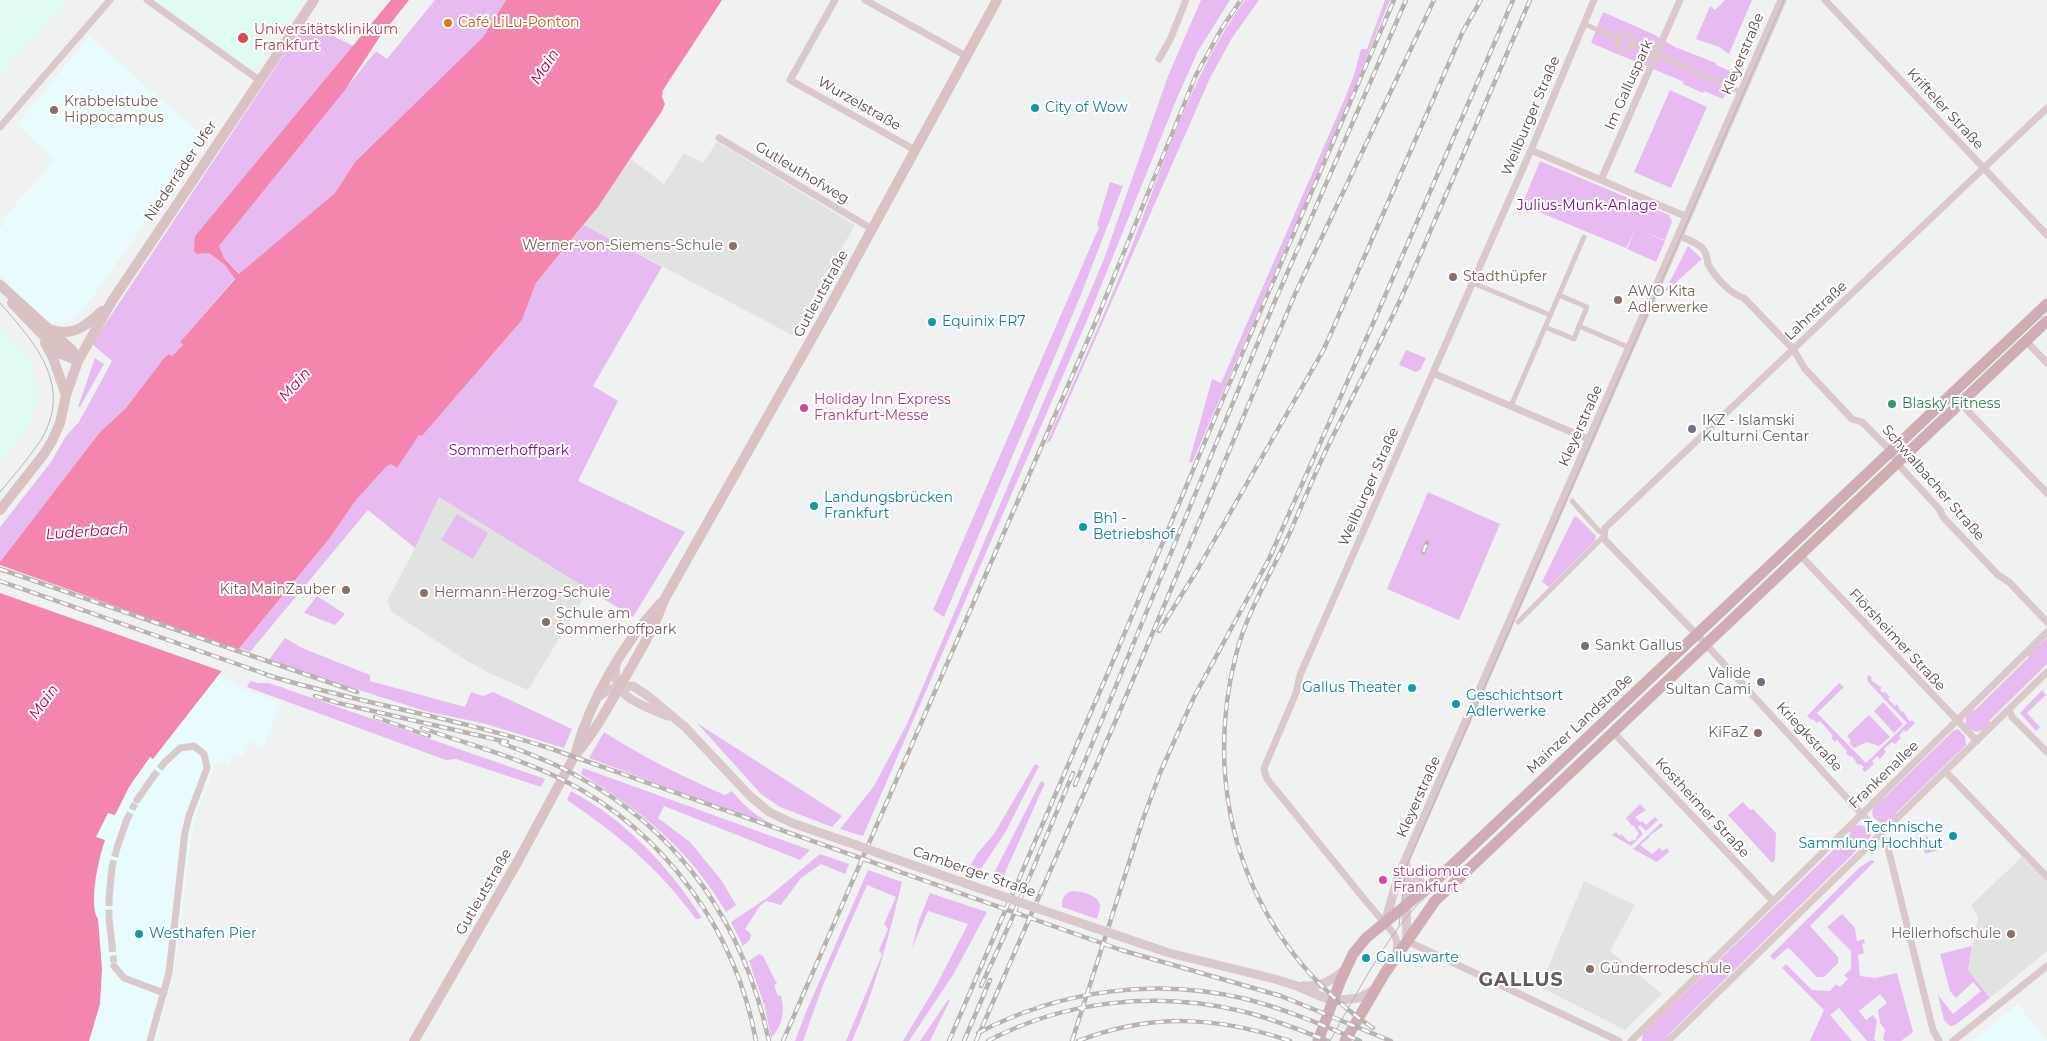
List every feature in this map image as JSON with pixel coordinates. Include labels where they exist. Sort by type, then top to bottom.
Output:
[{"type":"main road","name":"Niederräder Ufer","points":[[0,510],[52,441],[60,423],[66,395],[78,362],[112,301],[314,0]]},
{"type":"main road","name":"Gutleutstraße","points":[[576,755],[582,730],[598,697],[635,635],[664,600],[872,229],[997,0]]},
{"type":"main road","points":[[0,286],[39,326],[72,350],[78,362]]},
{"type":"main road","points":[[39,326],[63,333],[71,332],[89,324],[112,301]]},
{"type":"main road","name":"Mainzer Landstraße","points":[[1318,1041],[1345,969],[1360,944],[1432,884],[2047,304]]},
{"type":"main road","name":"Mainzer Landstraße","points":[[1345,1041],[1374,990],[1420,919],[1435,901],[2047,321]]},
{"type":"main road","points":[[39,326],[66,395]]},
{"type":"main road","name":"Gutleutstraße","points":[[414,1041],[518,861],[576,755],[587,742],[642,647],[659,615],[664,600]]},
{"type":"main road","points":[[635,635],[638,634],[642,637],[642,647]]},
{"type":"street","points":[[0,128],[110,0]]},
{"type":"street","points":[[147,0],[259,80]]},
{"type":"street","name":"Wurzelstraße","points":[[835,0],[790,80],[915,150]]},
{"type":"street","points":[[865,0],[966,56]]},
{"type":"street","points":[[1159,59],[1170,40],[1186,0]]},
{"type":"street","name":"Weilburger Straße","points":[[1395,958],[1396,937],[1267,779],[1264,770],[1296,694],[1300,676],[1531,150],[1594,0]]},
{"type":"street","name":"Im Galluspark","points":[[1601,180],[1680,0]]},
{"type":"street","name":"Kleyerstraße","points":[[1385,923],[1396,881],[1407,867],[1590,440],[1782,0]]},
{"type":"street","name":"Krifteler Straße","points":[[1825,0],[2047,235]]},
{"type":"street","points":[[1584,24],[1618,38]]},
{"type":"street","points":[[1623,32],[1628,33],[1632,36],[1632,44],[1627,49],[1622,49],[1618,45],[1618,38],[1623,32]]},
{"type":"street","points":[[1632,44],[1741,92]]},
{"type":"street","name":"Lahnstraße","points":[[1518,622],[1603,534],[1605,528],[2047,108]]},
{"type":"street","name":"Gutleuthofweg","points":[[719,138],[872,229]]},
{"type":"street","points":[[1531,150],[1687,217]]},
{"type":"street","name":"Schwalbacher Straße","points":[[1679,236],[1700,247],[1706,253],[1707,261],[1713,271],[1736,296],[1744,298],[1793,349],[1805,369],[1818,383],[1852,419],[1862,422],[1890,451],[1897,463],[1940,510],[1943,517],[2047,622]]},
{"type":"street","points":[[1511,406],[1584,238]]},
{"type":"street","points":[[1473,283],[1550,315]]},
{"type":"street","points":[[1545,326],[1574,338],[1587,307],[1559,295]]},
{"type":"street","points":[[1579,326],[1630,348]]},
{"type":"street","points":[[2026,341],[2047,363]]},
{"type":"street","points":[[1434,373],[1590,440]]},
{"type":"street","points":[[1960,403],[2047,493]]},
{"type":"street","name":"Kriegkstraße","points":[[1572,501],[1603,534],[1604,538],[1706,644],[1881,834],[1888,848],[1933,1030],[1938,1041]]},
{"type":"street","name":"Flörsheimer Straße","points":[[1800,555],[1977,741]]},
{"type":"street","name":"Frankenallee","points":[[1631,1041],[1958,722],[2047,632]]},
{"type":"street","points":[[616,665],[616,680],[626,698]]},
{"type":"street","points":[[1668,1041],[2047,672]]},
{"type":"street","points":[[626,675],[628,682],[632,686]]},
{"type":"street","points":[[598,697],[610,689],[632,686]]},
{"type":"street","name":"Camberger Straße","points":[[632,686],[648,696],[677,720],[706,747],[760,806],[779,817],[856,846],[1122,938],[1297,986],[1332,1001],[1358,998],[1374,990]]},
{"type":"street","points":[[612,699],[617,696],[626,698]]},
{"type":"street","name":"Camberger Straße","points":[[626,698],[677,720]]},
{"type":"street","points":[[2009,709],[2012,717],[2047,752]]},
{"type":"street","name":"Kostheimer Straße","points":[[1614,732],[1773,901]]},
{"type":"street","points":[[150,1041],[169,973],[185,832],[207,768],[204,754],[194,746],[180,748],[164,763]]},
{"type":"street","points":[[1946,772],[2047,877]]},
{"type":"street","points":[[137,800],[153,777]]},
{"type":"street","points":[[117,848],[127,819]]},
{"type":"street","points":[[109,899],[112,867]]},
{"type":"street","points":[[1407,867],[1420,883],[1432,884]]},
{"type":"street","name":"Kleyerstraße","points":[[1407,867],[1407,941]]},
{"type":"street","points":[[109,918],[112,945]]},
{"type":"street","points":[[1407,941],[1618,1041]]},
{"type":"street","points":[[114,966],[117,972],[124,978],[164,994]]},
{"type":"street","points":[[1953,1041],[2047,966]]},
{"type":"street","name":"Camberger Straße","points":[[1297,986],[1316,986],[1338,976],[1345,969]]},
{"type":"shaded area","points":[[0,0],[68,0],[0,75]]},
{"type":"shaded area","name":"Universitätsklinikum Frankfurt","points":[[156,0],[303,0],[254,71]]},
{"type":"shaded area","points":[[89,36],[206,139],[82,311],[72,320],[63,323],[51,323],[38,314],[0,275],[0,228],[4,224],[1,221],[55,160],[17,125]]},
{"type":"shaded area","name":"Werner-von-Siemens-Schule","points":[[717,142],[855,225],[792,335],[584,225],[631,159],[664,184],[684,153],[703,163]]},
{"type":"shaded area","points":[[0,327],[29,360],[36,381],[37,402],[28,428],[0,462]]},
{"type":"shaded area","points":[[439,497],[589,589],[528,690],[467,661],[392,612],[387,601]]},
{"type":"shaded area","points":[[218,675],[244,689],[281,703],[263,747],[251,741],[242,758],[233,755],[229,765],[217,760],[199,806],[192,832],[174,973],[156,1041],[89,1041],[100,1004],[100,941],[98,919],[95,914],[95,889],[98,864],[105,840],[96,837],[108,812],[115,815],[137,775],[151,756],[153,758]]},
{"type":"shaded area","name":"Hellerhofschule","points":[[2022,857],[2047,883],[2047,951],[1990,998],[1968,970],[1978,917],[1971,905]]},
{"type":"shaded area","name":"Günderrodeschule","points":[[1584,881],[1635,905],[1610,951],[1662,994],[1625,1030],[1540,987]]},
{"type":"shaded area","points":[[2018,1004],[2047,1041],[1972,1041]]},
{"type":"green space","points":[[435,0],[506,0],[483,37],[355,162],[335,193],[240,274],[224,258],[219,246],[376,51],[387,59]]},
{"type":"green space","points":[[1201,0],[1230,0],[1198,51],[1177,98],[1088,318],[863,836],[840,829],[874,786],[907,724],[1104,259],[1168,76]]},
{"type":"green space","points":[[1245,0],[1259,0],[1232,38],[1210,78],[1051,440],[1046,444],[1111,297],[1180,120],[1209,58]]},
{"type":"green space","points":[[1385,0],[1390,0],[1349,100],[1192,463],[1189,462],[1212,379],[1221,383],[1345,98],[1361,49],[1367,49]]},
{"type":"green space","points":[[1725,0],[1752,0],[1729,54],[1719,47],[1696,39],[1710,6],[1715,10]]},
{"type":"green space","points":[[1603,12],[1653,34],[1675,47],[1716,63],[1716,65],[1737,74],[1723,99],[1704,91],[1703,93],[1683,84],[1684,82],[1591,43]]},
{"type":"green space","points":[[305,23],[354,46],[195,236],[197,254],[209,253],[225,265],[235,278],[180,342],[183,345],[172,356],[169,354],[126,408],[100,432],[0,562],[0,527],[51,462],[66,436],[79,422],[112,361],[92,344]]},
{"type":"green space","points":[[1670,90],[1707,107],[1671,188],[1634,172]]},
{"type":"green space","name":"Julius-Munk-Anlage","points":[[1540,161],[1669,215],[1672,222],[1665,240],[1642,231],[1665,241],[1656,262],[1627,249],[1636,228],[1626,248],[1522,205]]},
{"type":"green space","points":[[1110,182],[1123,186],[1080,297],[944,617],[933,610],[1099,227],[1097,225]]},
{"type":"green space","name":"Sommerhoffpark","points":[[584,225],[662,267],[593,386],[618,401],[578,481],[685,532],[633,617],[439,497],[415,548],[368,510],[250,652],[240,648],[329,539],[356,500],[387,466],[391,464],[397,468],[419,434],[422,436],[522,320],[536,283]]},
{"type":"green space","points":[[1688,246],[1702,259],[1664,293]]},
{"type":"green space","points":[[1406,350],[1426,358],[1420,370],[1416,372],[1399,365]]},
{"type":"green space","points":[[95,358],[104,364],[80,407],[78,407]]},
{"type":"green space","points":[[1428,492],[1500,524],[1459,620],[1387,589]]},
{"type":"green space","points":[[457,514],[488,533],[473,559],[441,540]]},
{"type":"green space","points":[[1576,516],[1596,536],[1595,541],[1549,587],[1542,582]]},
{"type":"green space","points":[[317,596],[345,614],[335,625],[304,613]]},
{"type":"green space","points":[[285,638],[302,648],[370,675],[370,681],[465,707],[471,692],[483,696],[493,692],[572,729],[564,748],[486,724],[425,711],[268,661]]},
{"type":"green space","points":[[2047,638],[2047,664],[1989,721],[1991,723],[1988,726],[1978,731],[1969,728],[1966,724],[1966,716],[1972,710],[1974,711],[2029,657],[2027,655]]},
{"type":"green space","points":[[1869,675],[1872,678],[1871,680],[1882,688],[1880,690],[1890,697],[1888,699],[1895,706],[1897,704],[1910,722],[1912,720],[1915,723],[1906,732],[1904,730],[1899,736],[1901,738],[1895,744],[1892,742],[1884,749],[1886,752],[1880,759],[1877,756],[1872,761],[1874,764],[1865,772],[1862,769],[1864,767],[1860,764],[1858,765],[1852,756],[1850,757],[1846,753],[1847,751],[1837,740],[1835,742],[1831,738],[1833,736],[1820,721],[1817,723],[1807,716],[1839,683],[1844,687],[1817,713],[1866,763],[1907,723],[1868,682],[1867,677]]},
{"type":"green space","points":[[250,681],[269,683],[545,779],[541,787],[456,759],[446,760],[247,687]]},
{"type":"green space","points":[[2042,690],[2046,695],[2027,713],[2040,727],[2036,731],[2020,713]]},
{"type":"green space","points":[[1883,702],[1903,724],[1894,733],[1874,711]]},
{"type":"green space","points":[[1869,715],[1890,737],[1879,746],[1867,742],[1854,748],[1849,743],[1851,741],[1847,736]]},
{"type":"green space","points":[[697,723],[842,816],[832,827],[780,807],[761,794]]},
{"type":"green space","points":[[1958,729],[1965,736],[1966,745],[1896,813],[1897,815],[1890,822],[1882,824],[1873,817],[1874,805],[1882,797],[1884,798],[1953,731]]},
{"type":"green space","points":[[604,732],[648,758],[694,781],[725,795],[732,791],[747,807],[775,825],[774,827],[589,758]]},
{"type":"green space","points":[[1035,764],[1039,766],[1006,831],[977,875],[974,876],[966,873],[977,854],[994,834]]},
{"type":"green space","points":[[583,768],[810,850],[800,860],[664,806],[658,818],[690,842],[722,881],[736,905],[726,912],[711,889],[680,850],[644,817],[581,774]]},
{"type":"green space","points":[[1041,781],[1045,783],[1000,884],[992,882],[991,879]]},
{"type":"green space","points":[[571,791],[610,816],[645,846],[661,863],[702,918],[696,919],[652,868],[621,840],[567,800]]},
{"type":"green space","points":[[1743,802],[1750,810],[1753,809],[1776,833],[1775,860],[1772,863],[1728,815]]},
{"type":"green space","points":[[1640,804],[1646,810],[1635,817],[1640,822],[1642,821],[1646,825],[1655,817],[1658,820],[1646,831],[1640,825],[1638,827],[1643,834],[1631,846],[1612,835],[1616,832],[1620,836],[1621,834],[1629,842],[1637,839],[1636,837],[1639,834],[1626,818]]},
{"type":"green space","points":[[1661,823],[1663,826],[1640,845],[1652,854],[1659,848],[1663,851],[1667,848],[1669,852],[1657,862],[1633,849]]},
{"type":"green space","points":[[1859,825],[1869,829],[1871,832],[1868,843],[1861,851],[1858,849],[1668,1035],[1670,1037],[1666,1041],[1642,1041],[1643,1031],[1652,1022],[1654,1023],[1851,833],[1848,831],[1853,826]]},
{"type":"green space","points":[[1919,835],[1923,840],[1927,836],[1938,850],[1925,854],[1923,847],[1915,850],[1913,842]]},
{"type":"green space","points":[[820,854],[849,864],[845,874],[821,864],[801,878],[781,905],[766,901],[760,906],[745,929],[751,934],[750,940],[743,946],[731,922],[767,898]]},
{"type":"green space","points":[[1871,860],[1875,861],[1810,926],[1838,957],[1838,963],[1824,977],[1817,977],[1789,948],[1774,960],[1770,956],[1860,867]]},
{"type":"green space","points":[[868,870],[902,882],[887,943],[852,1041],[846,1041],[882,955],[879,950],[888,929],[884,924],[896,897],[867,885],[823,985],[803,1041],[795,1041],[806,1012]]},
{"type":"green space","points":[[1072,891],[1093,896],[1099,902],[1097,919],[1062,907],[1064,897]]},
{"type":"green space","points":[[930,893],[987,912],[953,975],[909,1041],[903,1041],[937,984],[968,924],[928,911],[912,948],[919,920]]},
{"type":"green space","points":[[1842,914],[1855,928],[1857,941],[1864,939],[1865,943],[1862,944],[1864,953],[1858,955],[1860,976],[1875,978],[1897,973],[1913,1032],[1901,1041],[1885,1041],[1883,1039],[1885,1030],[1880,1023],[1878,1010],[1887,1003],[1880,994],[1859,1011],[1866,1020],[1873,1015],[1877,1021],[1874,1039],[1876,1041],[1867,1041],[1839,1008],[1830,1015],[1852,1041],[1810,1041],[1824,1010],[1782,968],[1786,964],[1812,990],[1830,991],[1836,984],[1840,987],[1848,979],[1844,975],[1851,969],[1851,951],[1827,927]]},
{"type":"green space","points":[[1972,946],[1968,970],[1990,998],[1955,1025],[1950,1026],[1944,1020],[1938,995],[1953,1014],[1981,991],[1973,982],[1956,998],[1950,991],[1940,954]]},
{"type":"green space","points":[[759,954],[763,956],[777,984],[774,985],[778,996],[781,995],[782,1001],[782,1018],[771,1038],[765,1007],[749,961]]},
{"type":"green space","points":[[948,1000],[950,1000],[930,1041],[920,1041]]},
{"type":"water","points":[[391,0],[409,0],[379,38],[345,90],[219,246],[224,258],[239,274],[335,193],[355,162],[483,37],[506,0],[722,0],[663,90],[662,97],[665,104],[662,111],[598,207],[536,283],[522,320],[422,436],[419,435],[397,468],[391,464],[387,466],[356,500],[329,539],[238,650],[153,759],[150,757],[129,787],[115,815],[108,813],[96,837],[105,840],[94,892],[102,969],[100,1004],[89,1041],[0,1041],[0,562],[100,432],[126,408],[165,357],[169,354],[172,356],[183,345],[180,342],[235,279],[225,265],[209,253],[197,254],[194,251],[195,236]]},
{"type":"pier","points":[[0,565],[241,651],[224,672],[0,593]]},
{"type":"tunnel","points":[[153,777],[164,763]]},
{"type":"tunnel","points":[[127,819],[137,800]]},
{"type":"tunnel","points":[[112,867],[117,848]]},
{"type":"tunnel","points":[[109,899],[109,918]]},
{"type":"tunnel","points":[[112,945],[114,966]]},
{"type":"tram line","points":[[1399,925],[1406,867],[1784,0]]},
{"type":"tram line","points":[[0,303],[25,333],[45,365],[51,382],[53,400],[50,418],[42,438],[0,492]]},
{"type":"tram line","points":[[1330,1041],[1380,954],[1416,906],[2047,310]]},
{"type":"railway","points":[[783,1041],[1096,321],[1196,75],[1222,28],[1241,0]]},
{"type":"railway","points":[[949,1041],[1394,0]]},
{"type":"railway","points":[[1075,785],[1275,301],[1406,0]]},
{"type":"railway","points":[[976,1041],[1119,713],[1295,294],[1434,0]]},
{"type":"railway","points":[[1159,631],[1199,567],[1324,349],[1463,31],[1481,0]]},
{"type":"railway","points":[[1072,1041],[1143,819],[1160,773],[1194,697],[1269,559],[1513,0]]},
{"type":"railway","points":[[1373,1028],[1330,994],[1294,955],[1265,911],[1244,864],[1230,814],[1224,762],[1226,709],[1236,655],[1252,610],[1287,539],[1325,452],[1403,294],[1530,0]]},
{"type":"railway","points":[[1423,552],[1427,543]]},
{"type":"railway","points":[[0,569],[357,692]]},
{"type":"railway","points":[[0,581],[274,677]]},
{"type":"railway","points":[[267,675],[481,728],[552,749],[1121,950],[1281,996],[1391,1041]]},
{"type":"railway","points":[[315,696],[507,742]]},
{"type":"railway","points":[[375,717],[429,736]]},
{"type":"railway","points":[[422,728],[513,759],[565,781],[601,802],[634,828],[664,857],[690,889],[713,924],[732,961],[746,1000],[756,1041]]},
{"type":"railway","points":[[501,743],[559,766],[614,799],[648,825],[677,854],[703,886],[725,921],[743,959],[758,999],[769,1041]]},
{"type":"railway","points":[[981,986],[1011,921],[1073,773]]},
{"type":"railway","points":[[964,1041],[990,980]]},
{"type":"railway","points":[[978,1033],[1009,1018],[1042,1006],[1075,998],[1143,989],[1178,989],[1212,992],[1261,1003],[1360,1041]]},
{"type":"railway","points":[[988,1041],[1048,1016],[1080,1008],[1144,1001],[1177,1001],[1241,1011],[1328,1041]]},
{"type":"railway","points":[[1078,1041],[1132,1026],[1184,1021],[1236,1027],[1290,1041]]},
{"type":"place","name":"Café LiLu-Ponton","points":[[448,23]]},
{"type":"place","name":"Universitätsklinikum Frankfurt","points":[[243,38]]},
{"type":"place","name":"City of Wow","points":[[1035,108]]},
{"type":"place","name":"Krabbelstube Hippocampus","points":[[54,110]]},
{"type":"place","name":"Werner-von-Siemens-Schule","points":[[733,246]]},
{"type":"place","name":"Stadthüpfer","points":[[1453,277]]},
{"type":"place","name":"AWO Kita Adlerwerke","points":[[1618,300]]},
{"type":"place","name":"Equinix FR7","points":[[932,322]]},
{"type":"place","name":"Blasky Fitness","points":[[1892,404]]},
{"type":"place","name":"Holiday Inn Express Frankfurt-Messe","points":[[804,408]]},
{"type":"place","name":"IKZ - Islamski Kulturni Centar","points":[[1692,429]]},
{"type":"place","name":"Landungsbrücken Frankfurt","points":[[814,506]]},
{"type":"place","name":"Bh1 - Betriebshof","points":[[1083,527]]},
{"type":"place","name":"Kita MainZauber","points":[[346,590]]},
{"type":"place","name":"Hermann-Herzog-Schule","points":[[424,593]]},
{"type":"place","name":"Schule am Sommerhoffpark","points":[[546,622]]},
{"type":"place","name":"Sankt Gallus","points":[[1585,646]]},
{"type":"place","name":"Valide Sultan Cami","points":[[1761,682]]},
{"type":"place","name":"Gallus Theater","points":[[1412,688]]},
{"type":"place","name":"Geschichtsort Adlerwerke","points":[[1456,704]]},
{"type":"place","name":"KiFaZ","points":[[1758,733]]},
{"type":"place","name":"Technische Sammlung Hochhut","points":[[1953,836]]},
{"type":"place","name":"studiomuc Frankfurt","points":[[1383,880]]},
{"type":"place","name":"Westhafen Pier","points":[[139,934]]},
{"type":"place","name":"Hellerhofschule","points":[[2011,934]]},
{"type":"place","name":"Galluswarte","points":[[1366,958]]},
{"type":"place","name":"Günderrodeschule","points":[[1590,969]]},
{"type":"district","name":"GALLUS","points":[[1521,980]]},
{"type":"water label","name":"Main","points":[[545,67]]},
{"type":"water label","name":"Main","points":[[295,385]]},
{"type":"water label","name":"Luderbach","points":[[87,532]]},
{"type":"water label","name":"Main","points":[[44,702]]}]
